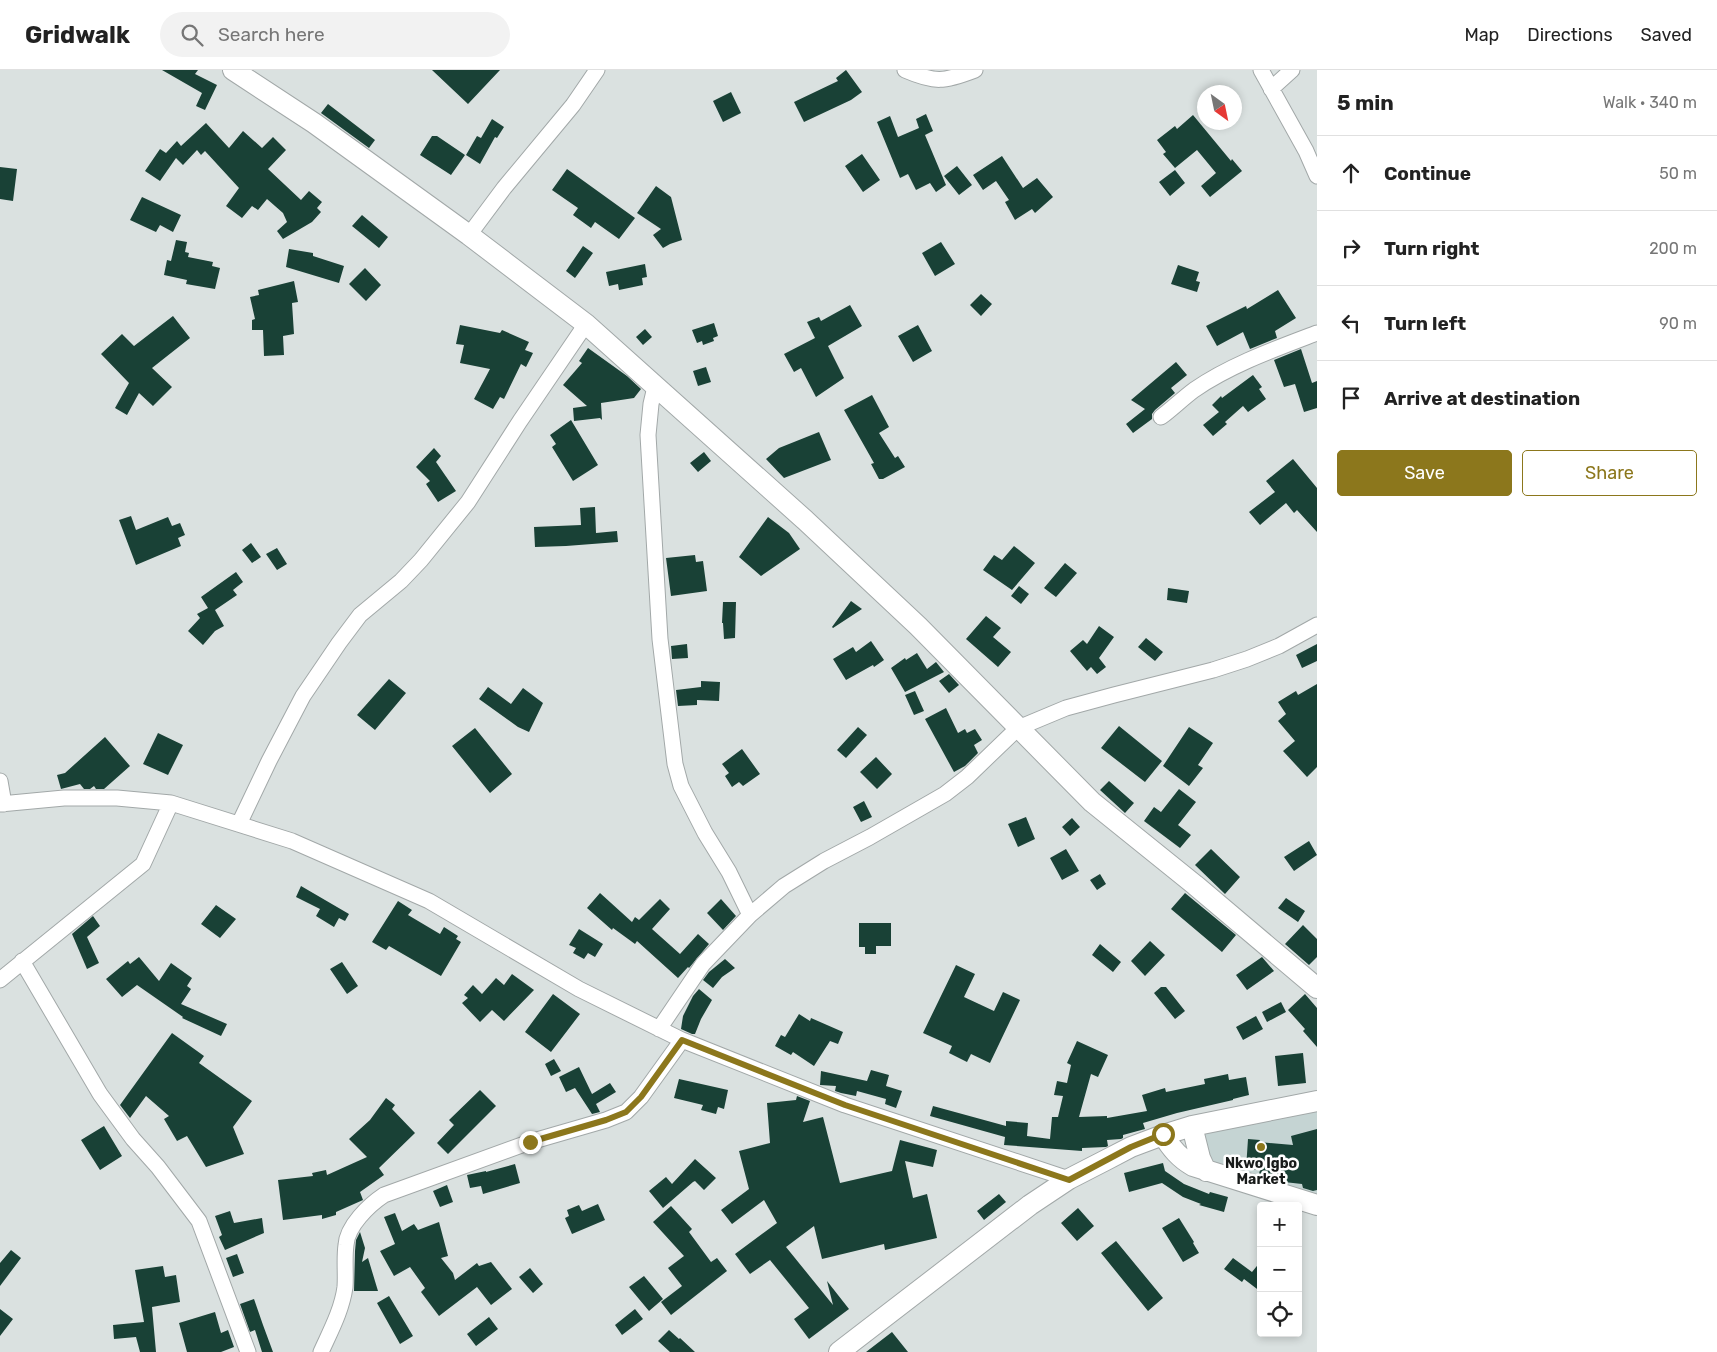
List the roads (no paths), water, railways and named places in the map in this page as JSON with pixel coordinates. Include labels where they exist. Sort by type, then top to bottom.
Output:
[{"type":"main road","points":[[234,70],[314,123],[469,235],[586,324],[805,520],[911,619],[1092,802],[1195,885],[1317,988]]},
{"type":"main road","points":[[839,1352],[1030,1205],[1069,1180],[1131,1147],[1163,1134],[1192,1126],[1317,1101]]},
{"type":"main road","points":[[1192,1126],[1200,1158],[1206,1171]]},
{"type":"main road","points":[[1163,1134],[1182,1160],[1192,1166],[1317,1205]]},
{"type":"street","points":[[469,235],[504,188],[573,105],[597,70]]},
{"type":"street","points":[[905,70],[923,78],[939,80],[975,70]]},
{"type":"street","points":[[1261,70],[1317,176]]},
{"type":"street","points":[[1271,89],[1292,70]]},
{"type":"street","points":[[239,824],[303,696],[339,643],[360,615],[401,581],[421,560],[468,502],[586,324]]},
{"type":"street","points":[[1161,418],[1194,390],[1218,376],[1262,354],[1317,333]]},
{"type":"street","points":[[655,387],[651,404],[648,435],[660,639],[675,764],[681,786],[705,833],[729,872],[750,915]]},
{"type":"street","points":[[659,1029],[703,964],[750,915],[784,886],[824,861],[945,794],[967,777],[1018,728],[1066,708],[1247,659],[1279,646],[1317,625]]},
{"type":"street","points":[[0,781],[2,804],[64,798],[116,798],[171,803],[292,840],[429,901],[579,989],[682,1040],[845,1105],[1069,1180]]},
{"type":"street","points":[[0,980],[143,864],[171,803]]},
{"type":"street","points":[[22,961],[100,1094],[133,1139],[158,1167],[199,1221],[248,1352]]},
{"type":"street","points":[[321,1352],[336,1320],[345,1289],[346,1243],[355,1224],[373,1202],[384,1195],[468,1163],[626,1112],[641,1097],[682,1040]]},
{"type":"place","name":"Nkwo Igbo Market","points":[[1261,1147]]}]
